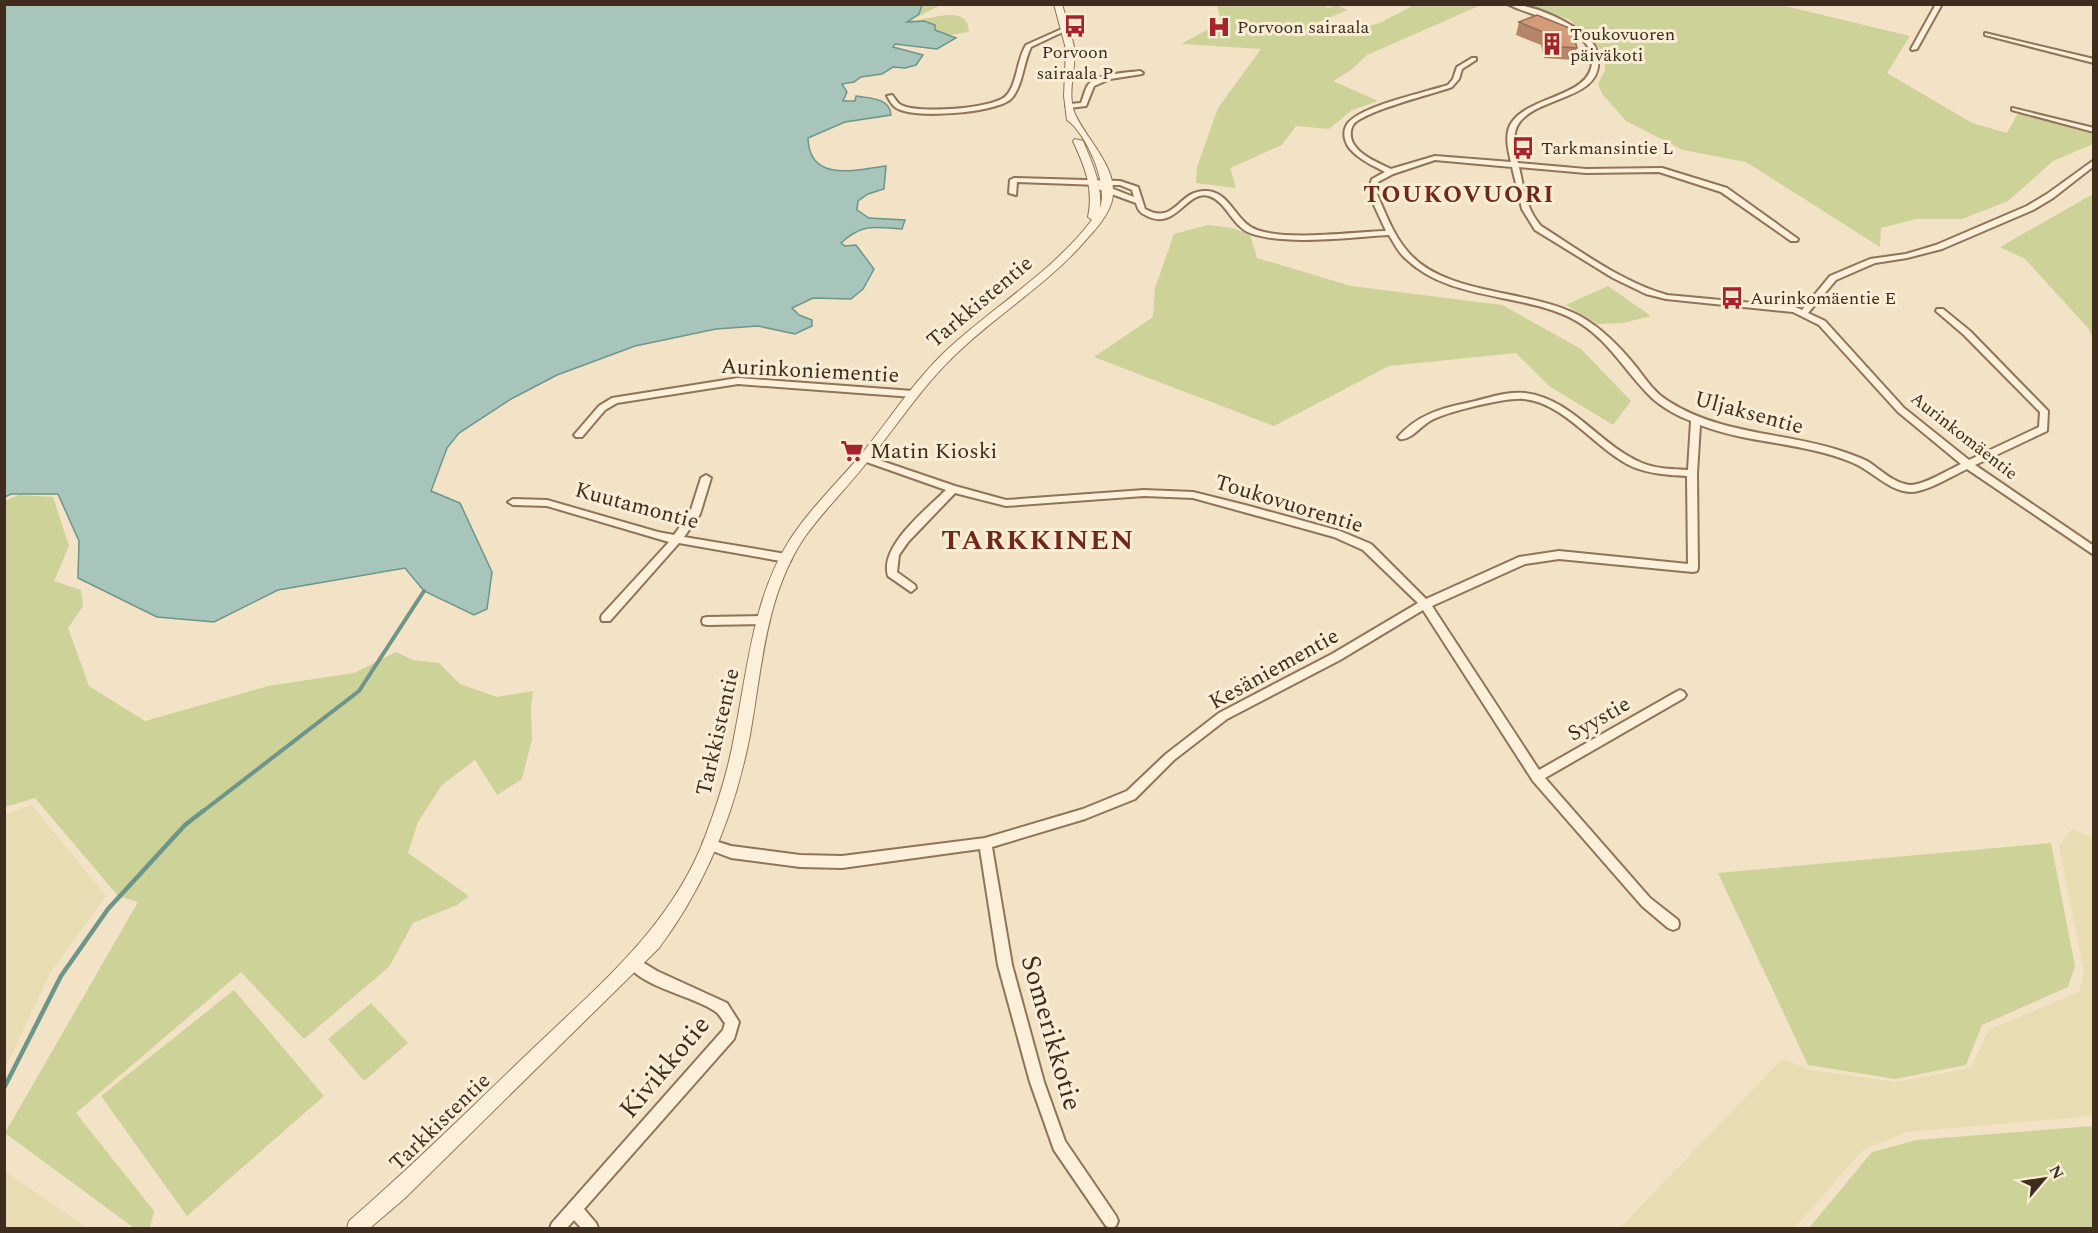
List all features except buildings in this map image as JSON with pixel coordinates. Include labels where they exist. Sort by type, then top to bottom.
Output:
[{"type":"street","points":[[1058,4],[1070,49],[1070,109],[1084,105],[1091,85],[1099,80],[1109,76],[1140,73]]},
{"type":"street","name":"Aurinkomäentie","points":[[1510,4],[1560,22],[1575,31],[1594,50],[1598,64],[1595,76],[1588,83],[1532,106],[1518,118],[1512,127],[1512,155],[1527,217],[1538,228],[1632,285],[1666,297],[1748,304],[1804,313],[1822,323],[1901,410],[1967,464],[2094,551]]},
{"type":"street","points":[[1914,49],[1939,4]]},
{"type":"street","points":[[890,96],[897,106],[907,110],[979,109],[994,106],[1007,100],[1012,93],[1028,46],[1066,29]]},
{"type":"street","points":[[1987,34],[2094,61]]},
{"type":"street","points":[[1474,59],[1459,68],[1456,79],[1450,86],[1352,121],[1347,132],[1349,144],[1363,156],[1390,172],[1435,158],[1586,171],[1659,170],[1724,190],[1794,239]]},
{"type":"street","name":"Tarkkistentie","points":[[356,1228],[398,1191],[651,947],[670,920],[686,894],[725,802],[737,759],[764,620],[786,558],[815,514],[864,458],[913,394],[953,351],[1058,264],[1090,225],[1103,185],[1089,143],[1070,109]]},
{"type":"street","points":[[2014,109],[2094,130]]},
{"type":"street","points":[[1804,313],[1833,278],[1873,261],[1907,256],[1939,247],[2030,208],[2050,196],[2094,162]]},
{"type":"street","name":"Uljaksentie","points":[[1390,172],[1375,181],[1372,192],[1391,233],[1408,259],[1439,279],[1544,305],[1586,322],[1609,341],[1661,401],[1696,420],[1726,429],[1846,455],[1865,463],[1890,480],[1910,488],[1928,483],[2044,429],[2044,411],[1967,333],[1940,311]]},
{"type":"street","points":[[1013,193],[1014,180],[1032,178],[1103,185],[1137,201],[1148,214],[1161,217],[1175,212],[1197,194],[1211,194],[1245,226],[1273,236],[1391,233]]},
{"type":"street","name":"Aurinkoniementie","points":[[579,435],[602,408],[615,400],[732,381],[913,394]]},
{"type":"street","points":[[1403,437],[1423,419],[1442,411],[1502,398],[1527,396],[1545,402],[1567,415],[1630,462],[1661,471],[1692,473],[1696,420]]},
{"type":"street","name":"Toukovuorentie","points":[[864,458],[953,489],[1006,503],[1144,493],[1193,495],[1336,534],[1367,547],[1425,604],[1537,777],[1612,865],[1647,902],[1673,924]]},
{"type":"street","name":"Kesäniementie","points":[[709,844],[731,852],[800,861],[842,862],[985,843],[1085,813],[1131,795],[1170,757],[1223,716],[1336,657],[1425,604],[1523,560],[1559,555],[1693,568],[1692,473]]},
{"type":"street","points":[[606,618],[677,538],[694,514],[706,478]]},
{"type":"street","points":[[911,588],[892,573],[894,555],[904,539],[953,489]]},
{"type":"street","name":"Kuutamontie","points":[[513,502],[547,503],[573,509],[638,532],[786,558]]},
{"type":"street","points":[[707,621],[764,620]]},
{"type":"street","name":"Syystie","points":[[1537,777],[1680,695]]},
{"type":"street","name":"Somerikkotie","points":[[985,843],[1005,965],[1037,1082],[1059,1145],[1111,1221]]},
{"type":"street","name":"Kivikkotie","points":[[557,1228],[729,1034],[732,1022],[722,1008],[652,976],[634,963]]},
{"type":"street","points":[[574,1209],[591,1228]]},
{"type":"shaded area","points":[[32,805],[106,896],[50,973],[5,1069],[5,814]]},
{"type":"shaded area","points":[[2072,829],[2093,837],[2093,1116],[1908,1132],[1864,1149],[1794,1228],[1620,1228],[1782,1059],[1811,1070],[1896,1082],[1971,1068],[1988,1030],[2079,992],[2084,972],[2059,846]]},
{"type":"shaded area","points":[[5,1171],[87,1228],[5,1228]]},
{"type":"green space","points":[[1321,4],[1328,8],[1336,5],[1348,10],[1313,24],[1330,35],[1380,23],[1414,5],[1481,5],[1367,55],[1351,70],[1333,81],[1378,101],[1352,110],[1329,129],[1296,126],[1282,145],[1230,168],[1236,188],[1196,183],[1197,167],[1218,108],[1261,49],[1181,44],[1221,22],[1217,5]]},
{"type":"green space","points":[[863,5],[941,5],[911,20],[954,15],[962,17],[967,23],[969,32],[944,36],[862,11]]},
{"type":"green space","points":[[1528,5],[1781,5],[1910,36],[1887,73],[1972,123],[2007,133],[2018,113],[2093,134],[2093,144],[2053,161],[2008,201],[1962,219],[1916,219],[1881,228],[1880,247],[1746,162],[1683,150],[1626,121],[1602,94],[1598,84],[1605,70],[1604,52],[1570,20]]},
{"type":"green space","points":[[2093,194],[2093,338],[2088,328],[2025,259],[2000,247]]},
{"type":"green space","points":[[1208,225],[1233,228],[1250,235],[1257,258],[1351,286],[1502,305],[1581,349],[1631,401],[1613,425],[1549,386],[1516,353],[1389,366],[1274,426],[1094,357],[1153,317],[1155,288],[1174,234]]},
{"type":"green space","points":[[1608,286],[1651,316],[1623,323],[1598,324],[1566,305]]},
{"type":"green space","points":[[19,495],[53,497],[69,546],[54,581],[81,590],[83,606],[68,628],[89,686],[145,721],[268,686],[354,673],[396,652],[413,660],[439,663],[460,684],[497,697],[533,691],[532,739],[522,779],[497,795],[475,760],[442,785],[418,822],[408,853],[469,896],[457,905],[413,923],[389,967],[304,1039],[241,972],[76,1113],[154,1211],[150,1228],[134,1228],[5,1133],[138,902],[118,896],[35,798],[5,807],[4,501]]},
{"type":"green space","points":[[2051,843],[2075,966],[2068,987],[1982,1025],[1966,1065],[1895,1079],[1808,1065],[1718,873]]},
{"type":"green space","points":[[234,990],[324,1096],[187,1216],[101,1096]]},
{"type":"green space","points":[[371,1003],[408,1043],[364,1081],[328,1039]]},
{"type":"green space","points":[[2093,1126],[2093,1228],[1809,1228],[1872,1152],[1917,1140]]},
{"type":"water","points":[[5,5],[922,5],[919,14],[907,22],[924,21],[935,25],[935,30],[956,38],[937,49],[895,44],[893,47],[923,55],[916,65],[905,68],[893,67],[882,74],[861,77],[854,82],[842,84],[847,92],[843,101],[855,101],[856,96],[873,98],[887,105],[891,115],[845,122],[808,138],[810,152],[816,162],[825,168],[848,171],[886,166],[884,189],[868,194],[858,201],[857,210],[869,218],[905,220],[902,229],[877,227],[863,229],[841,243],[845,246],[856,245],[874,269],[863,289],[851,299],[813,298],[792,308],[799,315],[812,320],[812,326],[795,334],[758,326],[716,329],[635,346],[557,375],[511,399],[459,433],[447,448],[431,491],[460,503],[492,572],[487,609],[474,615],[424,591],[405,568],[278,590],[214,622],[157,617],[78,578],[79,541],[58,494],[11,494],[5,497]]},
{"type":"waterway","points":[[202,812],[359,691],[424,591]]},
{"type":"waterway","points":[[4,1088],[61,976],[108,909],[185,825],[203,811]]},
{"type":"place","name":"Porvoon sairaala P","points":[[1075,26]]},
{"type":"place","name":"Porvoon sairaala","points":[[1219,27]]},
{"type":"place","name":"Toukovuoren päiväkoti","points":[[1552,44]]},
{"type":"place","name":"Tarkmansintie L","points":[[1523,148]]},
{"type":"place","name":"Aurinkomäentie E","points":[[1732,298]]},
{"type":"place","name":"Matin Kioski","points":[[852,451]]},
{"type":"district","name":"TOUKOVUORI","points":[[1459,195]]},
{"type":"district","name":"TARKKINEN","points":[[1038,540]]}]
